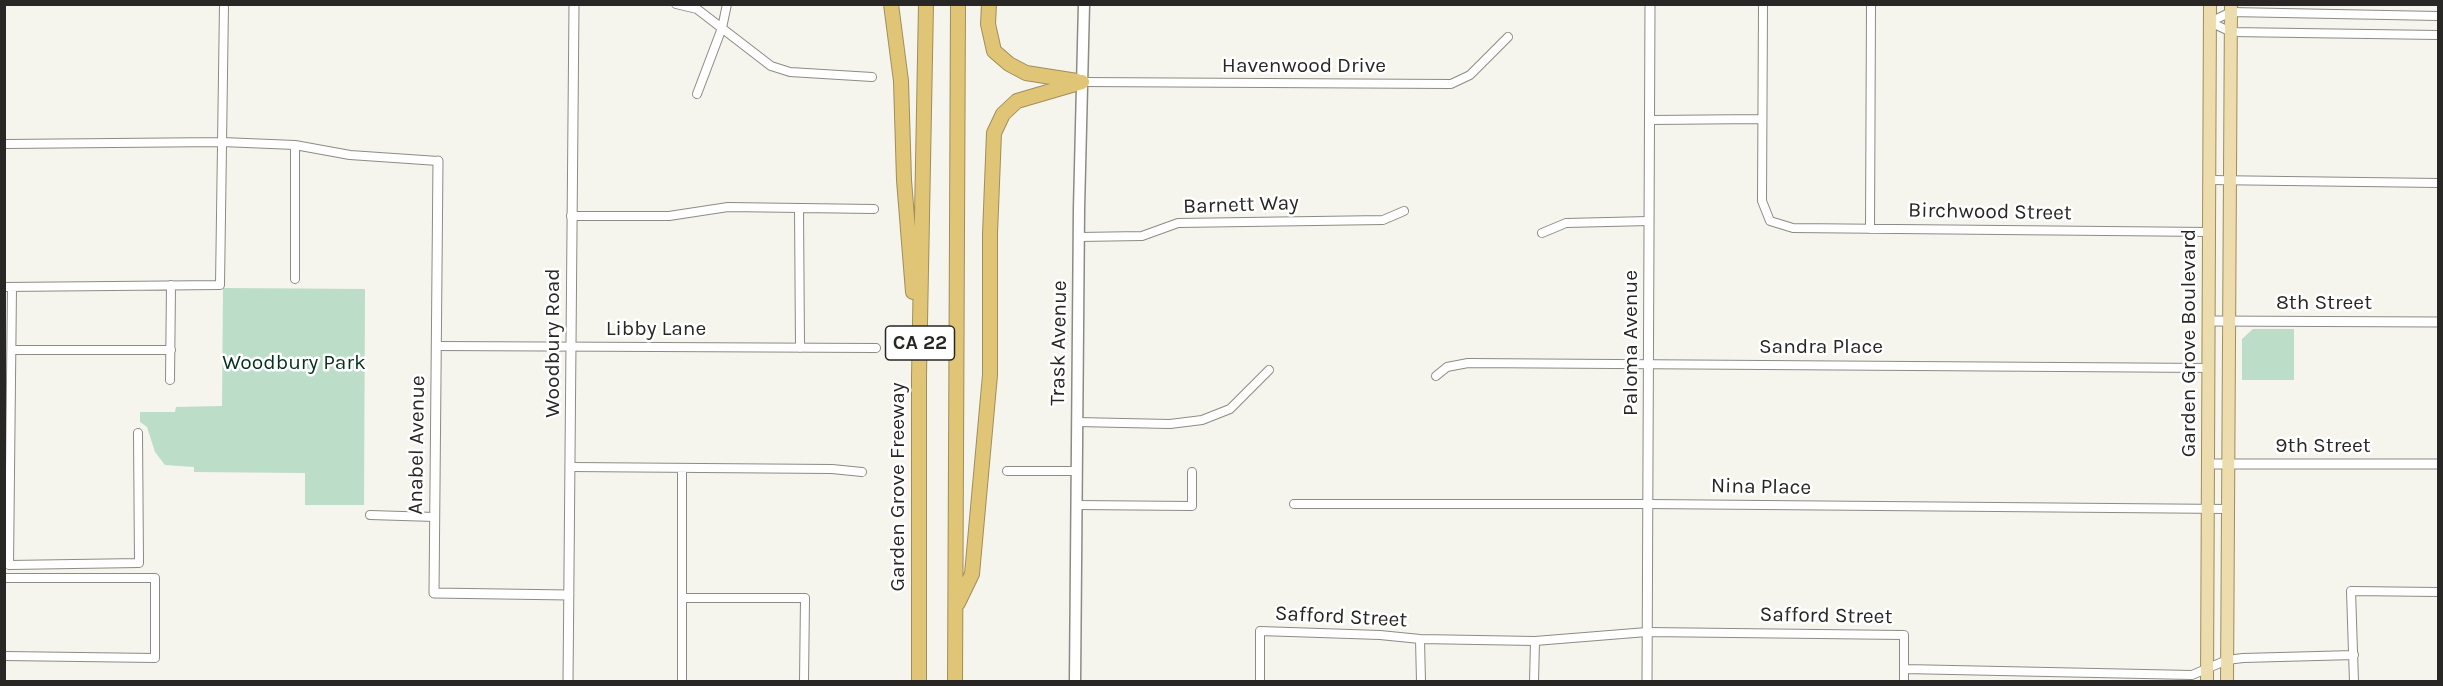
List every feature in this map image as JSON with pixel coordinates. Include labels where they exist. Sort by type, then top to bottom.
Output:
[{"type":"highway","points":[[891,4],[901,81],[904,180],[919,376]]},
{"type":"highway","name":"Garden Grove Freeway","points":[[918,681],[919,376],[926,4]]},
{"type":"highway","name":"CA 22","points":[[955,681],[958,4]]},
{"type":"highway","points":[[989,4],[988,24],[994,51],[1026,73],[1082,82]]},
{"type":"highway","points":[[956,608],[972,574],[984,451],[990,375],[990,201],[994,133],[1003,114],[1017,101],[1082,82]]},
{"type":"main road","name":"Trask Avenue","points":[[1075,681],[1079,237],[1084,4]]},
{"type":"main road","name":"Garden Grove Boulevard","points":[[2207,681],[2210,4]]},
{"type":"main road","name":"Garden Grove Boulevard","points":[[2227,681],[2231,8]]},
{"type":"street","points":[[138,433],[139,563],[9,564],[7,504],[12,350],[8,287],[220,285],[224,4]]},
{"type":"street","name":"Woodbury Road","points":[[568,681],[574,4]]},
{"type":"street","points":[[676,4],[697,9],[771,66],[790,72],[872,77]]},
{"type":"street","points":[[697,94],[722,28],[727,4]]},
{"type":"street","name":"Paloma Avenue","points":[[1647,681],[1650,4]]},
{"type":"street","points":[[1650,120],[1761,119],[1762,4]]},
{"type":"street","points":[[1870,229],[1871,4]]},
{"type":"street","points":[[2210,22],[2231,8],[2439,16]]},
{"type":"street","points":[[2210,22],[2231,32],[2439,35]]},
{"type":"street","name":"Havenwood Drive","points":[[1082,82],[1451,84],[1470,75],[1508,38]]},
{"type":"street","name":"Birchwood Street","points":[[1761,119],[1762,201],[1770,220],[1793,228],[2210,232]]},
{"type":"street","points":[[4,144],[222,142],[295,146],[350,155],[438,161]]},
{"type":"street","points":[[295,146],[295,279]]},
{"type":"street","name":"Anabel Avenue","points":[[438,161],[434,593],[569,595]]},
{"type":"street","points":[[2210,180],[2439,183]]},
{"type":"street","points":[[571,216],[669,216],[728,207],[874,209]]},
{"type":"street","points":[[799,208],[800,348]]},
{"type":"street","name":"Barnett Way","points":[[1079,237],[1142,236],[1178,223],[1383,219],[1404,211]]},
{"type":"street","points":[[1542,233],[1566,223],[1649,221]]},
{"type":"street","points":[[170,380],[171,285]]},
{"type":"street","name":"8th Street","points":[[2209,321],[2439,322]]},
{"type":"street","name":"Libby Lane","points":[[436,346],[876,348]]},
{"type":"street","points":[[12,350],[171,350]]},
{"type":"street","name":"Sandra Place","points":[[1436,375],[1447,367],[1468,363],[2209,368]]},
{"type":"street","points":[[1077,422],[1170,424],[1202,420],[1230,409],[1269,370]]},
{"type":"street","name":"9th Street","points":[[2208,464],[2439,464]]},
{"type":"street","points":[[570,466],[832,469],[862,472]]},
{"type":"street","points":[[682,469],[682,681]]},
{"type":"street","points":[[1007,471],[1077,471]]},
{"type":"street","points":[[1077,505],[1192,506],[1192,472]]},
{"type":"street","name":"Nina Place","points":[[1294,504],[1648,504],[2228,509]]},
{"type":"street","points":[[370,516],[435,517]]},
{"type":"street","points":[[4,578],[155,578],[155,658],[4,656]]},
{"type":"street","points":[[2354,681],[2351,591],[2439,592]]},
{"type":"street","points":[[682,598],[805,598],[804,681]]},
{"type":"street","name":"Safford Street","points":[[1260,681],[1260,631],[1380,635],[1420,639],[1534,641],[1647,632],[1904,635],[1904,669]]},
{"type":"street","points":[[1420,639],[1421,681]]},
{"type":"street","points":[[1534,641],[1534,681]]},
{"type":"street","points":[[1904,681],[1904,669],[2193,675],[2227,660],[2354,655]]},
{"type":"green space","name":"Woodbury Park","points":[[223,288],[365,289],[364,505],[305,505],[305,473],[194,472],[194,467],[165,465],[155,452],[147,427],[140,422],[140,412],[175,412],[176,407],[222,406]]},
{"type":"green space","points":[[2253,329],[2294,329],[2294,380],[2242,380],[2242,339]]}]
